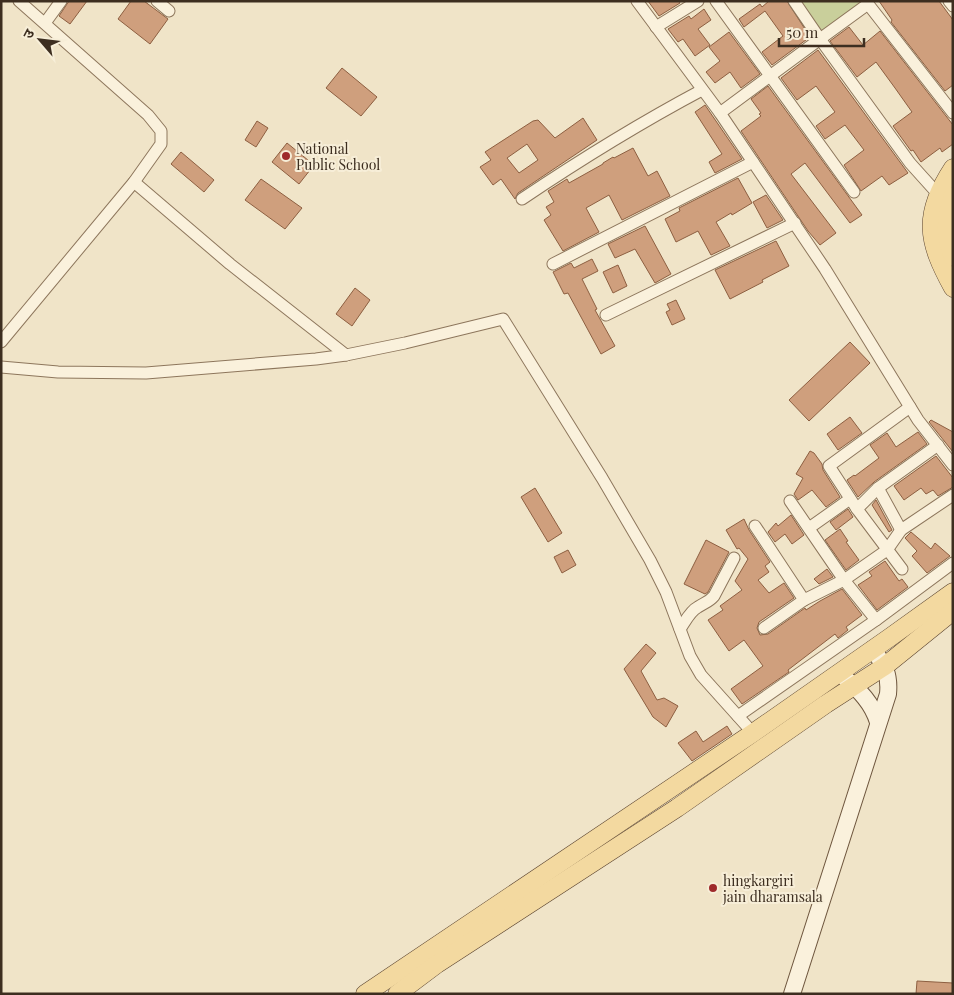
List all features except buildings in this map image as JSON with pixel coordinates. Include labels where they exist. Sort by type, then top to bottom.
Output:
[{"type":"main road","points":[[953,168],[945,195],[932,210],[931,224],[932,239],[938,258],[953,288]]},
{"type":"main road","points":[[945,195],[950,204],[946,228],[953,257]]},
{"type":"main road","points":[[365,994],[753,732],[953,592]]},
{"type":"main road","points":[[397,994],[437,964],[677,808],[885,666],[953,611]]},
{"type":"main road","points":[[792,994],[888,694],[889,678],[885,666],[873,649]]},
{"type":"main road","points":[[839,673],[854,686],[874,709],[878,722]]},
{"type":"street","points":[[1,342],[134,182],[161,144],[161,131],[148,115],[19,1]]},
{"type":"street","points":[[45,23],[62,1]]},
{"type":"street","points":[[157,1],[169,10]]},
{"type":"street","points":[[637,1],[720,114],[795,223],[826,269],[910,407],[953,465]]},
{"type":"street","points":[[656,27],[698,1]]},
{"type":"street","points":[[716,1],[854,192]]},
{"type":"street","points":[[794,1],[910,163],[945,195]]},
{"type":"street","points":[[949,1],[953,6]]},
{"type":"street","points":[[720,114],[869,2],[953,113]]},
{"type":"street","points":[[522,199],[606,144],[702,90]]},
{"type":"street","points":[[553,264],[753,162]]},
{"type":"street","points":[[134,182],[230,264],[346,355]]},
{"type":"street","points":[[606,315],[795,223]]},
{"type":"street","points":[[1,367],[58,372],[146,373],[346,355],[503,319],[602,478],[650,560],[666,592],[690,656],[701,675],[753,732]]},
{"type":"street","points":[[902,569],[857,509],[829,466],[910,407]]},
{"type":"street","points":[[857,509],[878,488],[938,446]]},
{"type":"street","points":[[878,488],[901,530]]},
{"type":"street","points":[[764,628],[804,600],[844,580],[887,550],[901,530],[953,495]]},
{"type":"street","points":[[809,528],[850,499]]},
{"type":"street","points":[[790,501],[844,580],[876,620]]},
{"type":"street","points":[[755,526],[804,600]]},
{"type":"street","points":[[680,629],[697,607],[710,601],[714,596],[734,558]]},
{"type":"street","points":[[738,716],[876,620],[953,562]]},
{"type":"green space","points":[[799,1],[862,1],[822,32]]},
{"type":"place","name":"National Public School","points":[[286,156]]},
{"type":"place","name":"hingkargiri jain dharamsala","points":[[713,888]]}]
